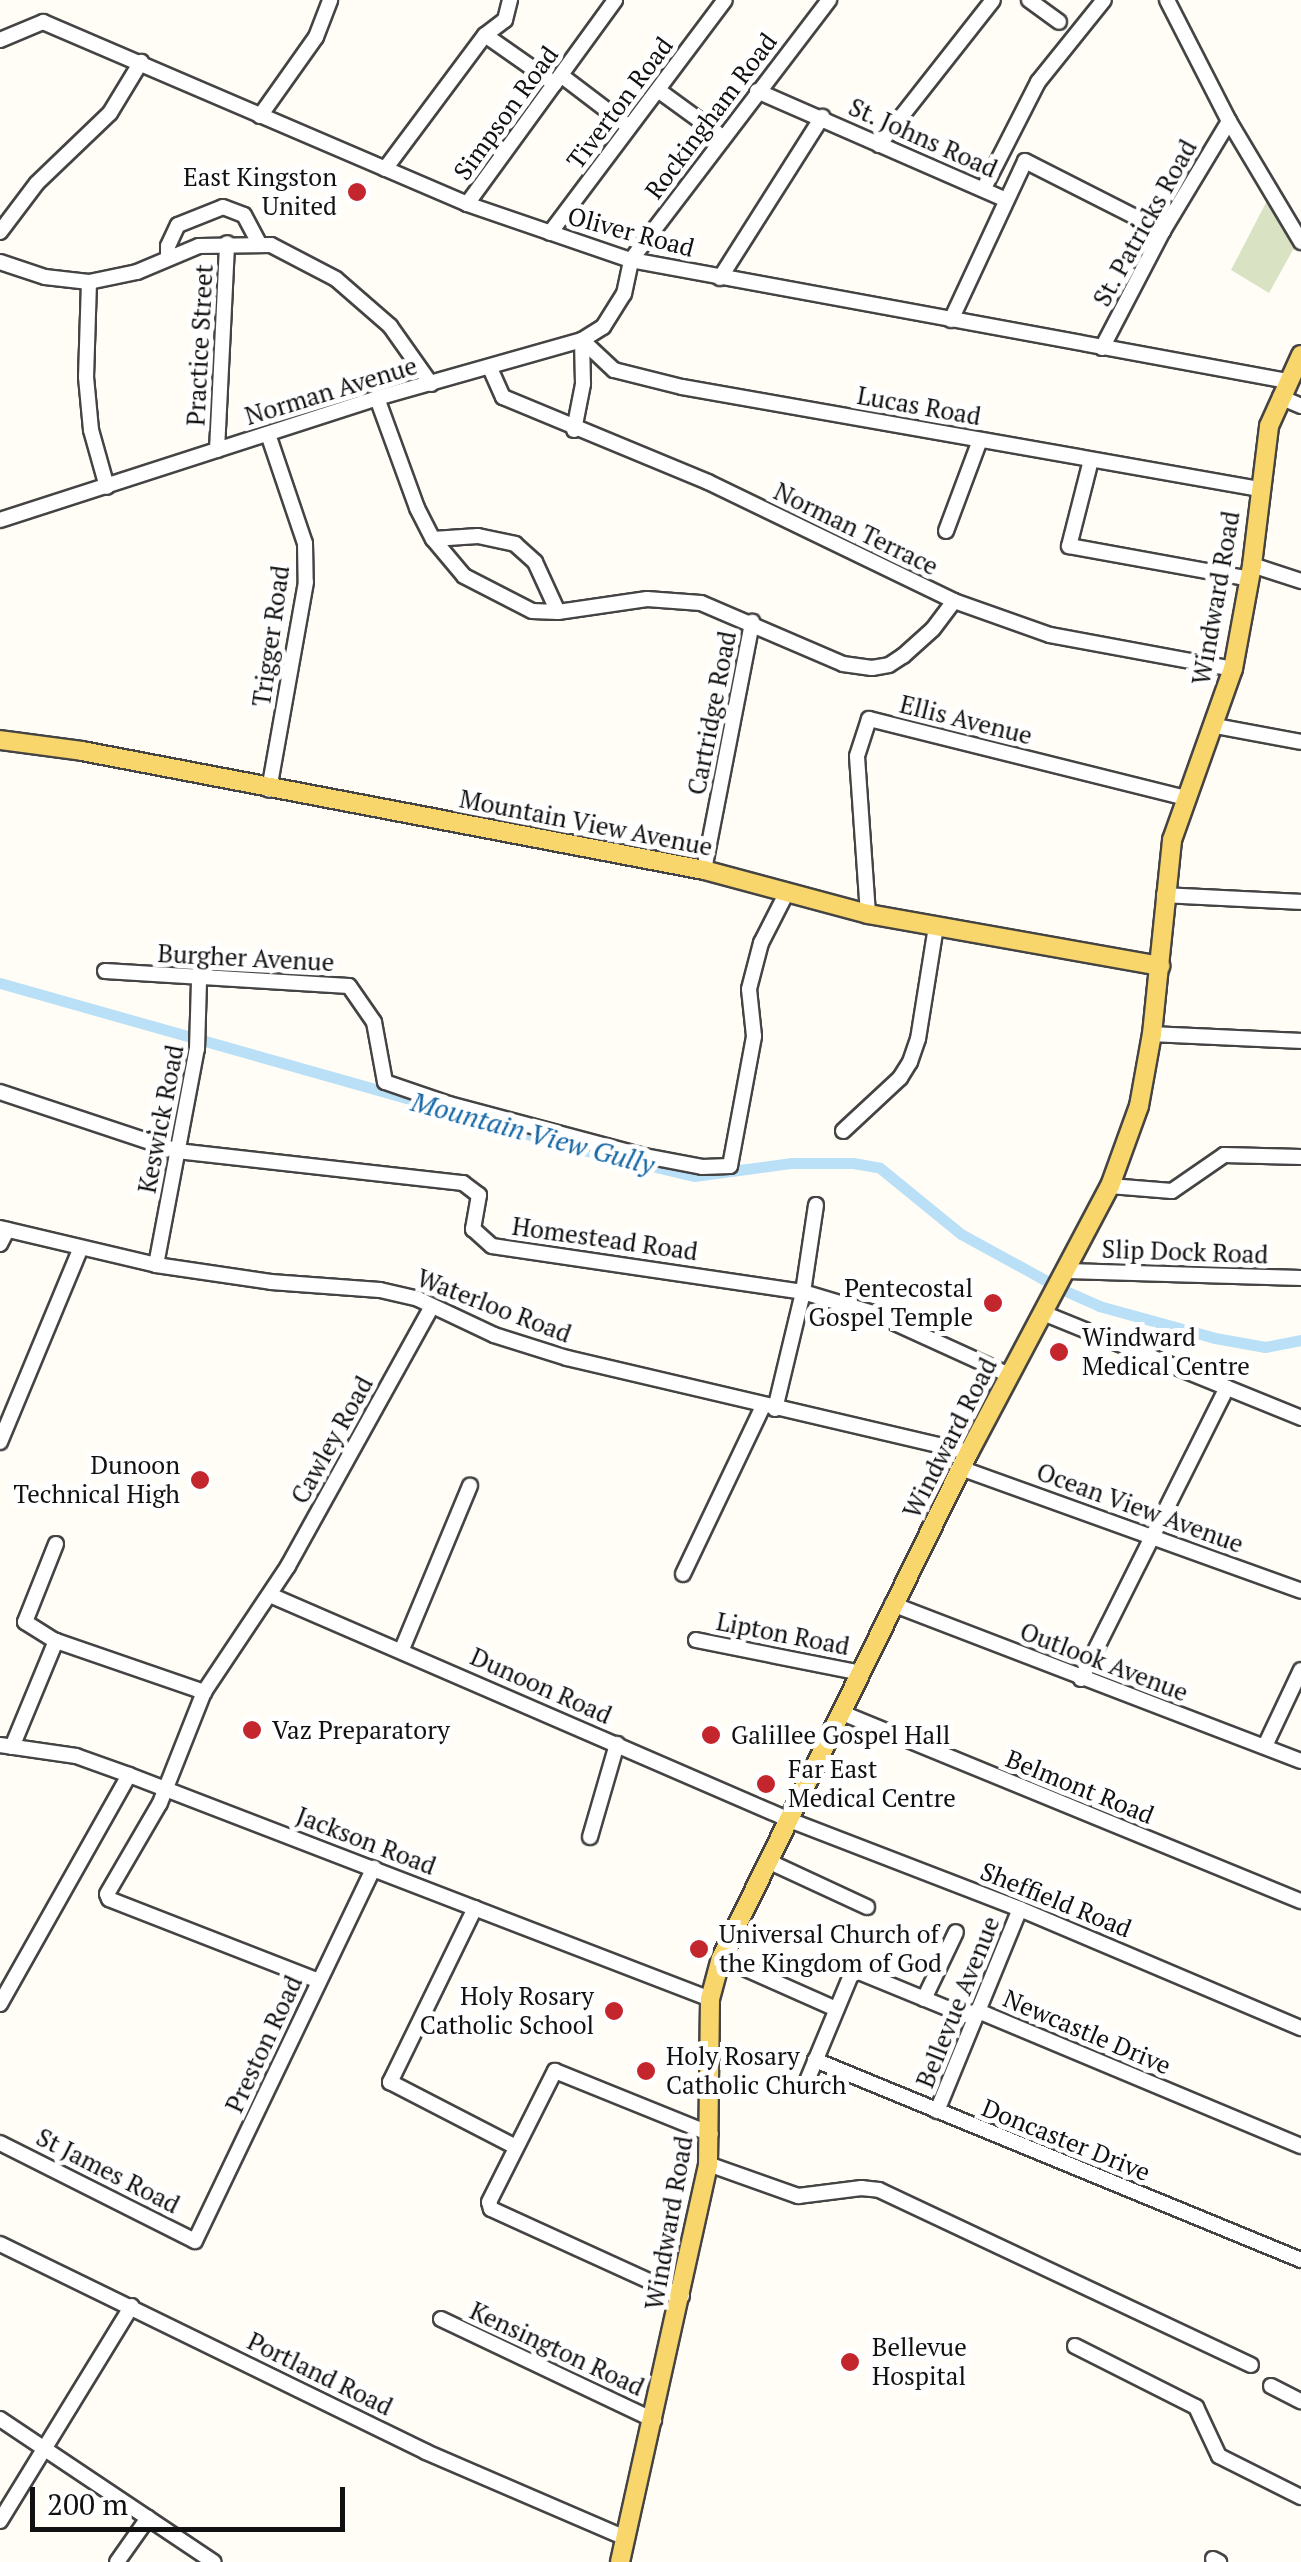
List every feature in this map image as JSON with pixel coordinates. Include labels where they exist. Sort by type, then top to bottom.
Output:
[{"type":"main road","name":"Windward Road","points":[[620,2562],[682,2296],[708,2164],[712,2134],[710,1999],[722,1958],[792,1821],[892,1604],[1110,1186],[1139,1106],[1152,1034],[1172,840],[1216,726],[1233,669],[1251,572],[1270,426],[1301,354]]},
{"type":"main road","name":"Mountain View Avenue","points":[[0,740],[95,753],[268,790],[704,870],[868,914],[1160,966]]},
{"type":"main road","name":"Windward Road","points":[[612,2562],[623,2537]]},
{"type":"street","points":[[260,116],[316,37],[330,0]]},
{"type":"street","points":[[385,169],[485,36],[505,20],[510,0]]},
{"type":"street","name":"Simpson Road","points":[[467,204],[615,0]]},
{"type":"street","name":"Tiverton Road","points":[[550,233],[726,0]]},
{"type":"street","name":"Rockingham Road","points":[[631,260],[829,0]]},
{"type":"street","points":[[879,145],[993,0]]},
{"type":"street","points":[[1030,0],[1059,22]]},
{"type":"street","points":[[984,188],[1038,82],[1104,0]]},
{"type":"street","points":[[1167,0],[1229,121],[1301,242]]},
{"type":"street","name":"Oliver Road","points":[[0,40],[43,22],[467,204],[631,260],[1102,348],[1284,389],[1301,406]]},
{"type":"street","points":[[485,36],[629,127]]},
{"type":"street","points":[[0,232],[38,183],[110,114],[141,62]]},
{"type":"street","points":[[658,90],[722,136]]},
{"type":"street","name":"St. Johns Road","points":[[757,91],[1004,199]]},
{"type":"street","points":[[720,278],[822,118]]},
{"type":"street","name":"St. Patricks Road","points":[[1102,348],[1162,230],[1229,121]]},
{"type":"street","points":[[950,320],[1025,161],[1162,230]]},
{"type":"street","points":[[168,256],[178,226],[223,207],[244,215],[259,243]]},
{"type":"street","points":[[0,262],[45,277],[89,282],[137,272],[168,256],[228,243],[259,243],[288,252],[336,279],[390,326],[432,384]]},
{"type":"street","name":"Practice Street","points":[[218,450],[216,398],[228,243]]},
{"type":"street","name":"Norman Avenue","points":[[0,520],[377,398],[582,340],[612,319],[624,294],[631,260]]},
{"type":"street","points":[[89,282],[86,378],[91,430],[107,488]]},
{"type":"street","points":[[574,430],[583,384],[582,340]]},
{"type":"street","name":"Lucas Road","points":[[582,340],[614,370],[682,387],[1260,489]]},
{"type":"street","name":"Norman Terrace","points":[[490,368],[503,397],[574,430],[708,482],[954,600],[1050,635],[1233,669]]},
{"type":"street","points":[[377,398],[417,508],[433,538],[464,576],[532,611],[558,612],[647,598],[700,603],[843,664],[872,668],[889,666],[904,656],[934,628],[954,600]]},
{"type":"street","name":"Trigger Road","points":[[268,434],[301,528],[306,582],[268,790]]},
{"type":"street","points":[[946,531],[980,440]]},
{"type":"street","points":[[1092,460],[1069,546],[1301,581]]},
{"type":"street","points":[[433,538],[478,536],[515,544],[535,562],[558,612]]},
{"type":"street","name":"Cartridge Road","points":[[704,870],[752,622]]},
{"type":"street","name":"Ellis Avenue","points":[[868,914],[857,756],[869,719],[1186,798]]},
{"type":"street","points":[[1216,726],[1301,742]]},
{"type":"street","name":"Burgher Avenue","points":[[105,970],[200,980],[349,986],[374,1022],[385,1082],[448,1104],[673,1162],[730,1166],[754,1036],[749,989],[760,943],[787,892]]},
{"type":"street","points":[[1164,895],[1301,902]]},
{"type":"street","points":[[843,1131],[900,1078],[910,1062],[918,1039],[936,926]]},
{"type":"street","name":"Keswick Road","points":[[156,1266],[200,1032],[200,980]]},
{"type":"street","points":[[1152,1034],[1301,1041]]},
{"type":"street","name":"Homestead Road","points":[[0,1092],[177,1151],[462,1183],[479,1196],[473,1229],[492,1246],[803,1292],[900,1324],[1009,1376]]},
{"type":"street","points":[[1110,1186],[1172,1191],[1224,1155],[1301,1157]]},
{"type":"street","points":[[683,1574],[769,1408],[803,1292],[816,1205]]},
{"type":"street","name":"Waterloo Road","points":[[2,1234],[156,1266],[271,1282],[380,1290],[567,1358],[966,1460]]},
{"type":"street","points":[[0,1442],[80,1250]]},
{"type":"street","name":"Slip Dock Road","points":[[1067,1271],[1301,1278]]},
{"type":"street","name":"Cawley Road","points":[[319,1981],[107,1897],[167,1789],[204,1692],[270,1595],[432,1306]]},
{"type":"street","points":[[1043,1313],[1301,1418]]},
{"type":"street","points":[[1081,1679],[1150,1534],[1227,1388]]},
{"type":"street","name":"Ocean View Avenue","points":[[966,1460],[1301,1591]]},
{"type":"street","points":[[402,1649],[470,1486]]},
{"type":"street","points":[[56,1544],[25,1622],[56,1640],[204,1692]]},
{"type":"street","name":"Dunoon Road","points":[[270,1595],[792,1821]]},
{"type":"street","name":"Outlook Avenue","points":[[892,1604],[1301,1761]]},
{"type":"street","points":[[6,1746],[56,1640]]},
{"type":"street","name":"Lipton Road","points":[[696,1640],[861,1673]]},
{"type":"street","points":[[1264,1746],[1301,1670]]},
{"type":"street","name":"Belmont Road","points":[[842,1713],[1301,1900]]},
{"type":"street","points":[[590,1837],[617,1744]]},
{"type":"street","name":"Jackson Road","points":[[6,1746],[76,1756],[130,1774],[710,1999]]},
{"type":"street","points":[[0,2004],[130,1774]]},
{"type":"street","name":"Sheffield Road","points":[[792,1821],[1020,1909],[1301,2028]]},
{"type":"street","points":[[770,1862],[867,1907]]},
{"type":"street","name":"Preston Road","points":[[195,2241],[374,1868]]},
{"type":"street","points":[[475,1908],[390,2082],[514,2146]]},
{"type":"street","name":"Bellevue Avenue","points":[[937,2111],[1020,1909]]},
{"type":"street","points":[[924,1998],[956,1932]]},
{"type":"street","points":[[722,1958],[836,2009],[804,2088]]},
{"type":"street","name":"Newcastle Drive","points":[[836,2009],[854,1972],[964,2015],[978,2011],[1301,2146]]},
{"type":"street","name":"Doncaster Drive","points":[[815,2060],[1301,2260]]},
{"type":"street","points":[[682,2296],[491,2209],[489,2202],[555,2071],[712,2134]]},
{"type":"street","name":"St James Road","points":[[0,2142],[195,2241]]},
{"type":"street","points":[[708,2164],[798,2196],[861,2188],[879,2190],[1086,2284],[1251,2365]]},
{"type":"street","name":"Portland Road","points":[[0,2244],[426,2452],[623,2537]]},
{"type":"street","points":[[0,2520],[132,2306]]},
{"type":"street","name":"Kensington Road","points":[[441,2319],[654,2420]]},
{"type":"street","points":[[1075,2346],[1196,2408],[1219,2456],[1301,2497]]},
{"type":"street","points":[[1271,2386],[1301,2402]]},
{"type":"street","points":[[0,2419],[214,2562]]},
{"type":"street","points":[[117,2562],[148,2518]]},
{"type":"green space","points":[[1271,193],[1299,239],[1269,293],[1231,270]]},
{"type":"waterway","name":"Mountain View Gully","points":[[0,983],[439,1107]]},
{"type":"waterway","name":"Mountain View Gully","points":[[461,1114],[570,1147],[694,1176],[792,1163],[853,1163],[880,1168],[961,1234],[1045,1280]]},
{"type":"waterway","name":"Mountain View Gully","points":[[1068,1292],[1099,1306],[1215,1338],[1265,1347],[1301,1340]]},
{"type":"place","name":"East Kingston United","points":[[357,192]]},
{"type":"place","name":"Pentecostal Gospel Temple","points":[[993,1303]]},
{"type":"place","name":"Windward Medical Centre","points":[[1059,1352]]},
{"type":"place","name":"Dunoon Technical High","points":[[200,1480]]},
{"type":"place","name":"Vaz Preparatory","points":[[252,1730]]},
{"type":"place","name":"Galillee Gospel Hall","points":[[711,1735]]},
{"type":"place","name":"Far East Medical Centre","points":[[766,1784]]},
{"type":"place","name":"Universal Church of the Kingdom of God","points":[[699,1949]]},
{"type":"place","name":"Holy Rosary Catholic School","points":[[614,2011]]},
{"type":"place","name":"Holy Rosary Catholic Church","points":[[646,2071]]},
{"type":"place","name":"Bellevue Hospital","points":[[850,2362]]}]
